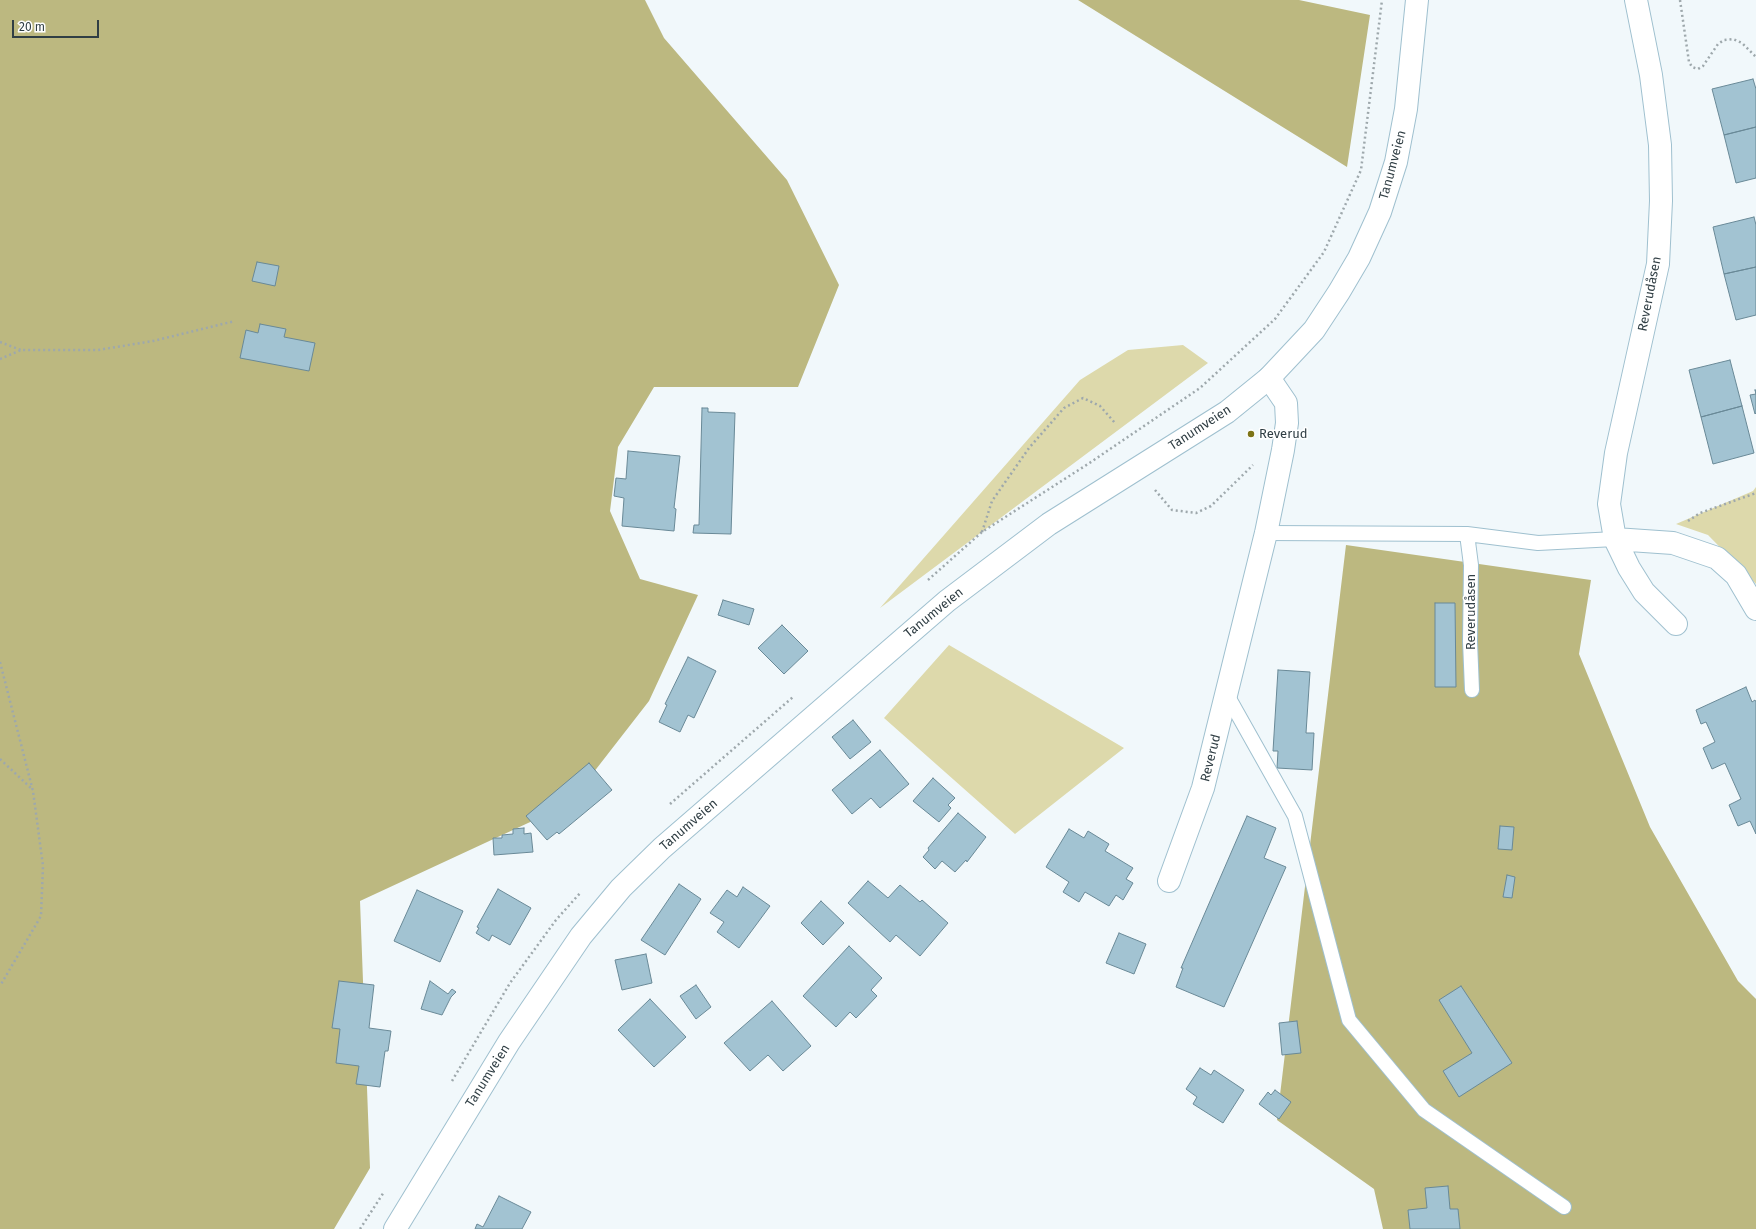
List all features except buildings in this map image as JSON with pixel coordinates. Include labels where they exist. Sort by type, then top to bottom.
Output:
[{"type":"main road","name":"Tanumveien","points":[[395,1229],[509,1042],[581,936],[621,888],[662,848],[892,647],[1008,554],[1049,524],[1227,412],[1269,378],[1314,330],[1359,258],[1380,212],[1396,162],[1406,109],[1417,0]]},
{"type":"main road","name":"Reverudåsen","points":[[1636,0],[1651,75],[1660,145],[1661,201],[1658,264],[1616,453],[1609,504],[1615,539],[1636,581],[1644,592],[1676,624]]},
{"type":"main road","name":"Reverud","points":[[1169,881],[1203,788],[1266,533],[1283,450],[1287,423],[1286,403],[1269,378]]},
{"type":"main road","points":[[1615,539],[1673,543],[1717,558],[1736,575],[1756,608]]},
{"type":"lane","points":[[1266,533],[1467,534],[1538,544],[1615,539]]},
{"type":"lane","name":"Reverudåsen","points":[[1467,534],[1471,565],[1470,641],[1472,690]]},
{"type":"lane","points":[[1227,695],[1295,816],[1349,1020],[1424,1110],[1564,1207]]},
{"type":"path","points":[[1680,0],[1689,62],[1692,67],[1698,69],[1704,66],[1718,44],[1724,40],[1733,39],[1742,44],[1756,57]]},
{"type":"path","points":[[0,342],[21,350],[98,350],[153,341],[235,321]]},
{"type":"path","points":[[0,359],[21,350]]},
{"type":"path","points":[[982,532],[992,501],[1029,448],[1064,408],[1083,398],[1100,406],[1116,423]]},
{"type":"path","points":[[1155,490],[1172,510],[1196,513],[1211,506],[1269,449],[1283,450]]},
{"type":"path","points":[[1662,543],[1673,530],[1700,513],[1756,493]]},
{"type":"path","points":[[0,662],[33,791],[43,866],[41,916],[0,986]]},
{"type":"path","points":[[0,759],[33,791]]},
{"type":"shaded area","points":[[0,0],[645,0],[664,38],[787,180],[839,285],[798,387],[654,387],[618,447],[610,511],[640,579],[698,595],[649,701],[569,804],[360,901],[370,1168],[334,1229],[0,1229]]},
{"type":"shaded area","points":[[1078,0],[1299,0],[1370,15],[1347,167]]},
{"type":"shaded area","points":[[1183,345],[1208,363],[880,608],[1080,380],[1128,350]]},
{"type":"shaded area","points":[[1756,487],[1756,584],[1708,535],[1676,524],[1753,491]]},
{"type":"shaded area","points":[[1346,545],[1591,580],[1579,654],[1650,827],[1738,981],[1756,999],[1756,1229],[1383,1229],[1374,1189],[1277,1120]]},
{"type":"shaded area","points":[[949,645],[1124,748],[1015,834],[884,718]]},
{"type":"place","name":"Reverud","points":[[1251,434]]}]
